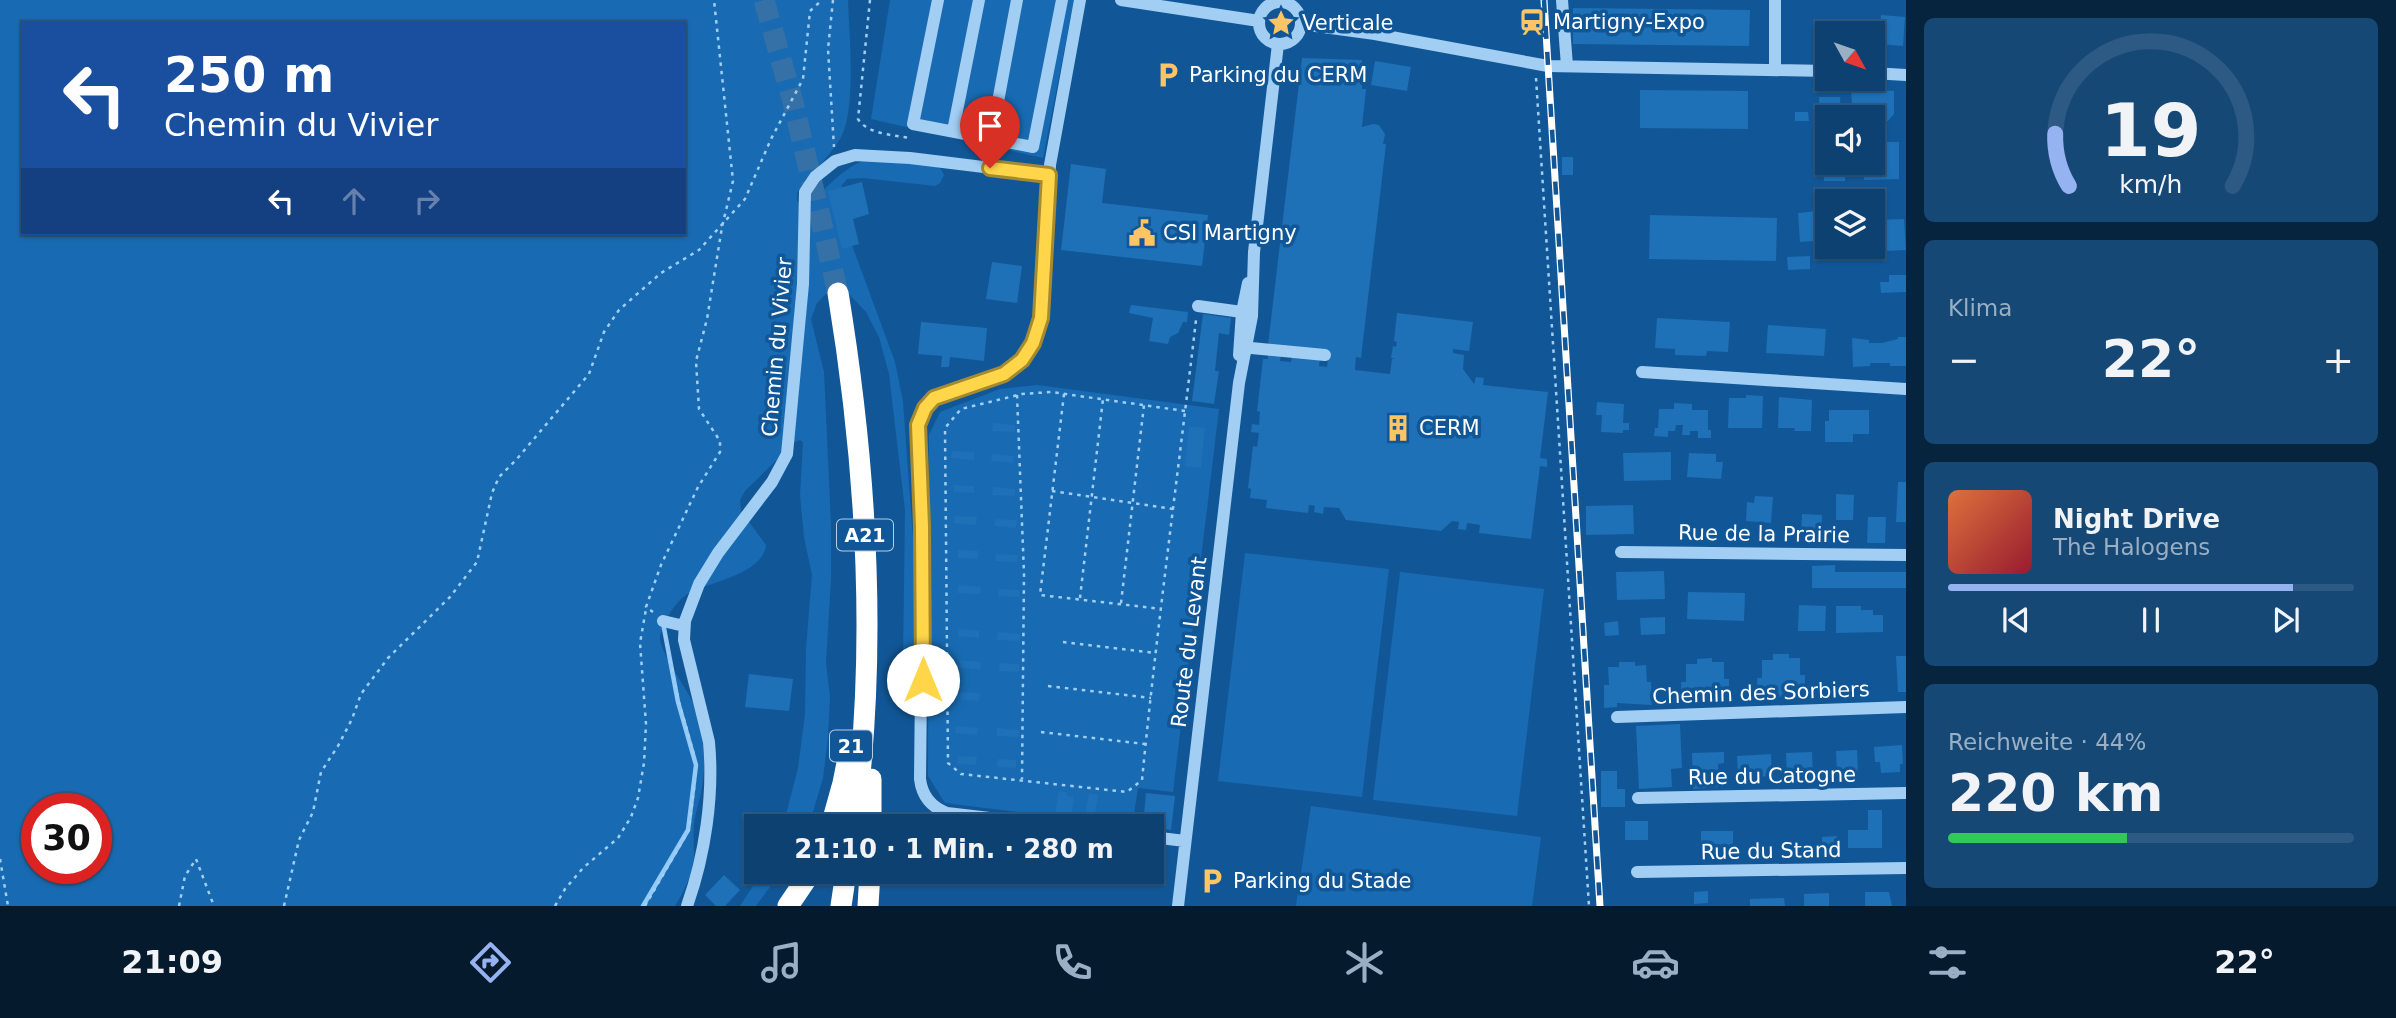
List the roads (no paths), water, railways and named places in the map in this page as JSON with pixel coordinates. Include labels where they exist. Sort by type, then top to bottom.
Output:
[{"type":"highway","name":"A21","points":[[838,293],[855,406],[866,559],[862,764],[856,814]]},
{"type":"highway","name":"21","points":[[835,814],[844,783],[866,665]]},
{"type":"highway","name":"21","points":[[866,665],[871,750],[871,814]]},
{"type":"highway","points":[[788,906],[803,884]]},
{"type":"highway","points":[[867,906],[869,884]]},
{"type":"street","points":[[937,0],[914,124],[1033,147],[1062,0]]},
{"type":"street","points":[[953,131],[979,0]]},
{"type":"street","points":[[991,139],[1017,0]]},
{"type":"street","points":[[965,814],[942,811],[926,798],[920,779],[923,680],[918,425],[925,408],[934,398],[1004,374],[1022,360],[1033,343],[1041,318],[1049,175],[1060,99],[1080,0]]},
{"type":"street","points":[[1121,0],[1259,21]]},
{"type":"street","points":[[1562,0],[1567,66]]},
{"type":"street","points":[[1774,69],[1775,0]]},
{"type":"street","points":[[1283,1],[1296,9],[1301,24],[1296,38],[1286,44],[1278,44],[1264,37],[1259,21],[1268,6],[1283,1]]},
{"type":"street","points":[[1301,24],[1475,51],[1536,64],[1815,71]]},
{"type":"street","name":"Route du Levant","points":[[1178,906],[1243,347],[1242,312],[1254,252],[1278,44]]},
{"type":"street","points":[[1885,74],[1906,75]]},
{"type":"street","name":"Chemin du Vivier","points":[[687,906],[704,837],[711,757],[684,640],[684,626],[693,595],[706,570],[761,498],[785,461],[803,284],[805,192],[815,177],[835,161],[856,155],[897,157],[1049,175]]},
{"type":"street","name":"Route du Levant","points":[[1243,347],[1252,316],[1254,252]]},
{"type":"street","points":[[1198,306],[1242,312]]},
{"type":"street","points":[[1243,347],[1325,355]]},
{"type":"street","points":[[1642,372],[1906,389]]},
{"type":"street","name":"Rue de la Prairie","points":[[1621,552],[1906,555]]},
{"type":"street","points":[[663,621],[684,626]]},
{"type":"street","name":"Chemin des Sorbiers","points":[[1617,717],[1906,707]]},
{"type":"street","name":"Rue du Catogne","points":[[1638,798],[1906,793]]},
{"type":"street","points":[[1164,838],[1185,841]]},
{"type":"street","name":"Rue du Stand","points":[[1637,872],[1906,868]]},
{"type":"waterway","points":[[643,906],[688,830],[696,765],[678,702],[663,623]]},
{"type":"tunnel","points":[[764,0],[793,102],[838,293]]},
{"type":"railway","points":[[1544,0],[1600,906]]},
{"type":"place","name":"Martigny-Expo","points":[[1532,22]]},
{"type":"place","name":"Verticale","points":[[1281,23]]},
{"type":"place","name":"Parking du CERM","points":[[1168,75]]},
{"type":"place","name":"CSI Martigny","points":[[1142,233]]},
{"type":"place","name":"CERM","points":[[1398,428]]},
{"type":"place","name":"Parking du Stade","points":[[1212,881]]}]
